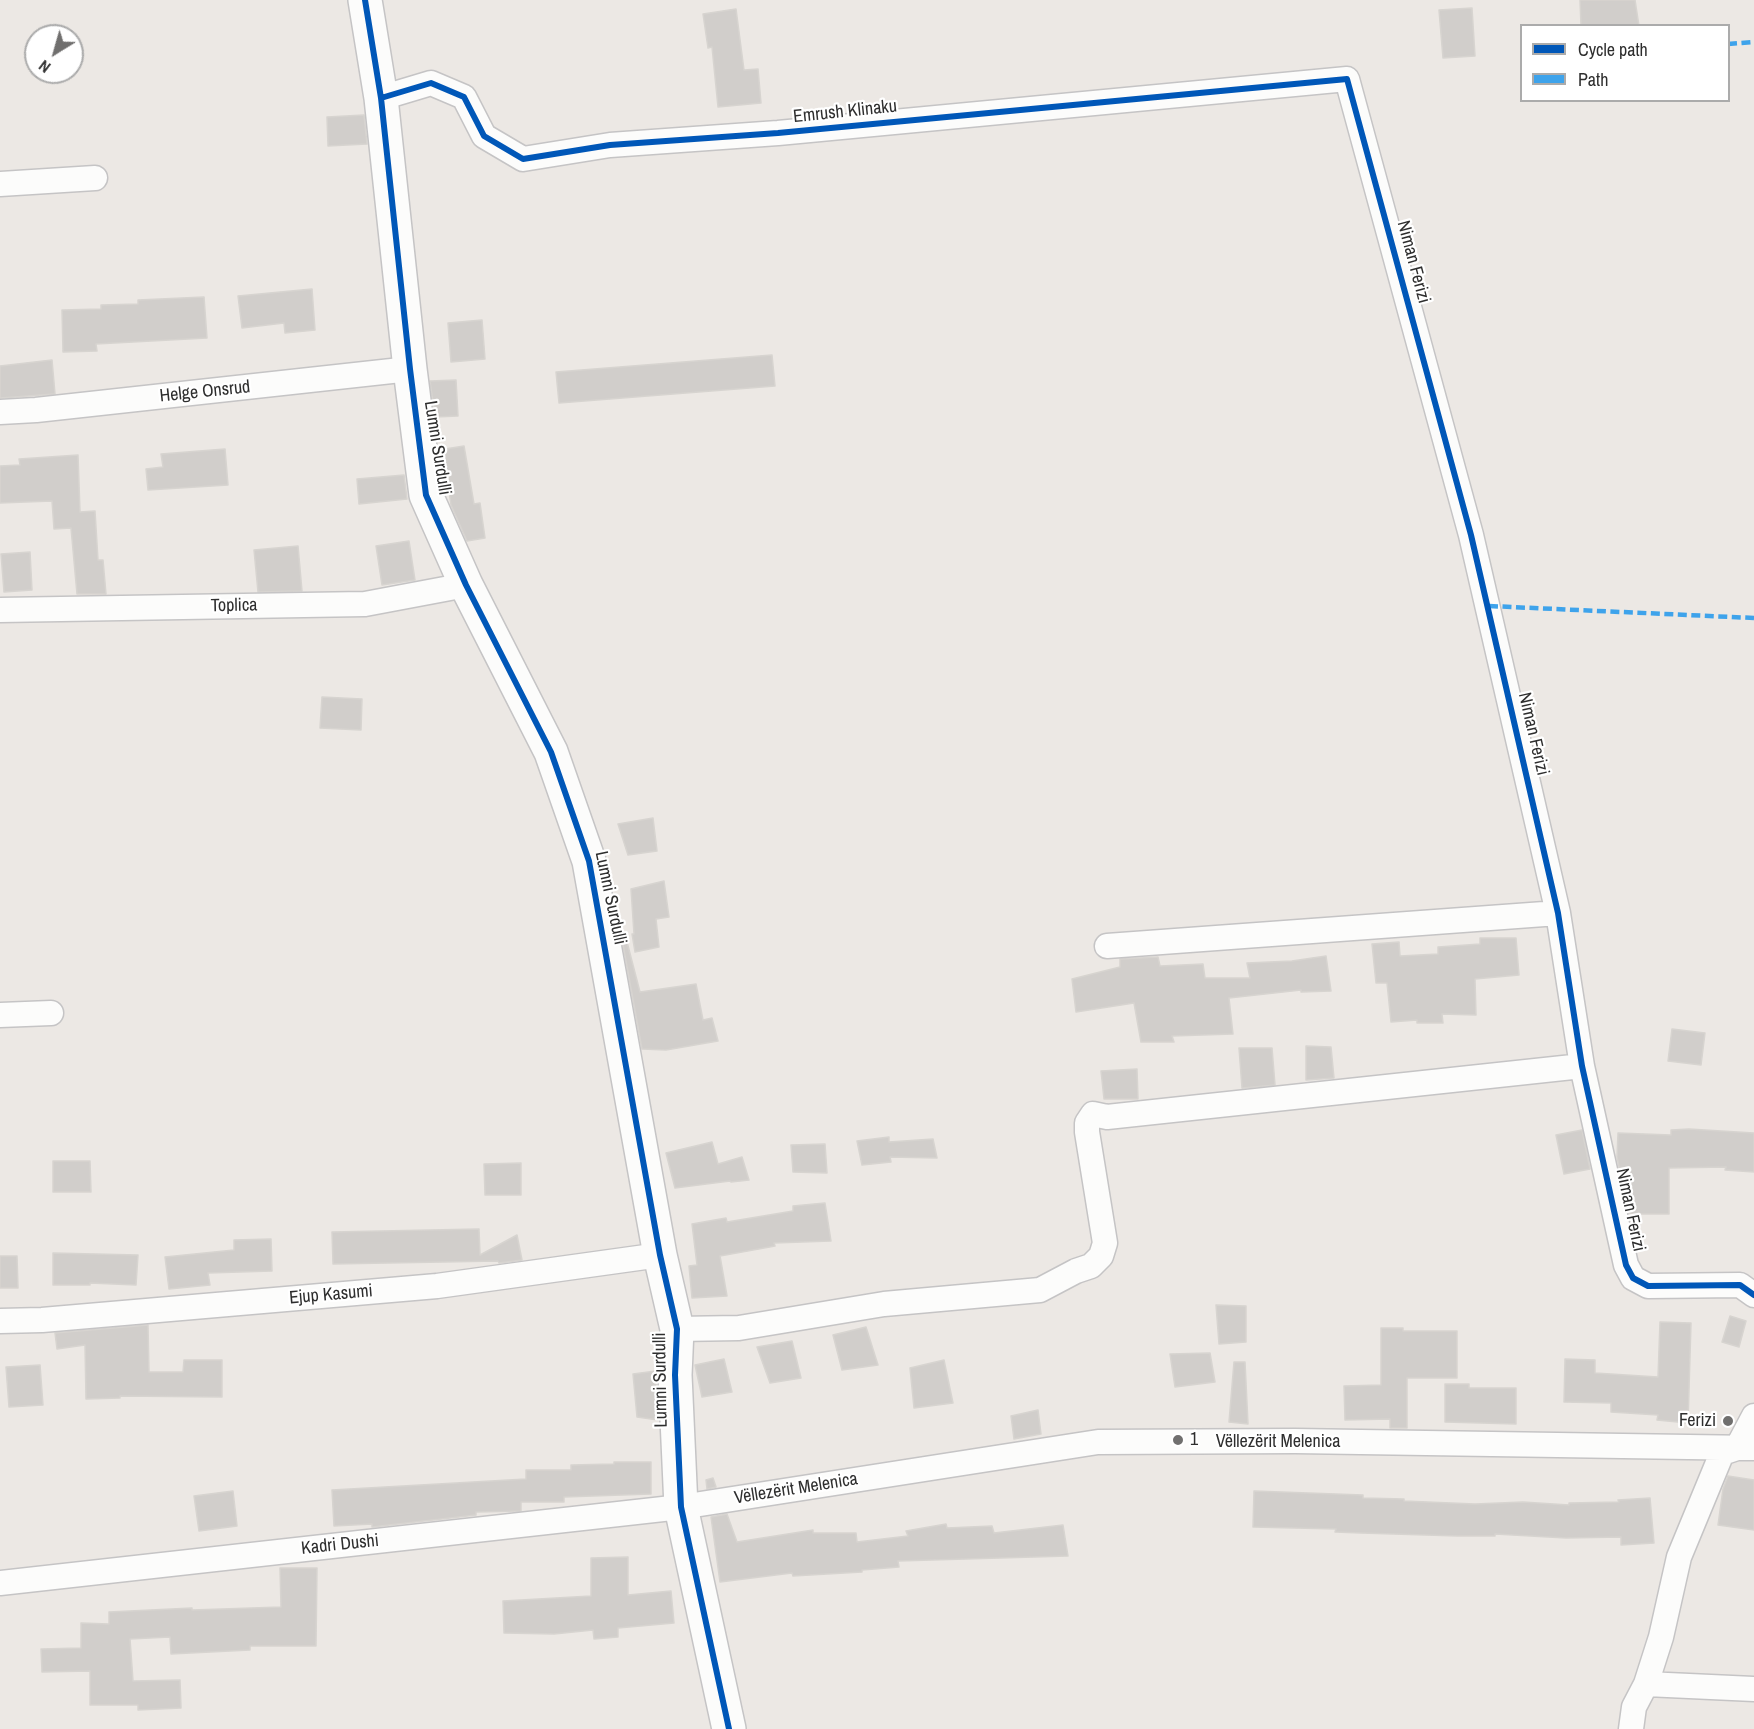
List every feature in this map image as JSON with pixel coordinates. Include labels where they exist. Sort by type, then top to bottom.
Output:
[{"type":"street","name":"Lumni Surdulli","points":[[365,0],[381,98],[426,495],[466,585],[552,752],[589,861],[660,1255],[676,1329],[675,1375],[681,1507],[729,1729]]},
{"type":"street","name":"Emrush Klinaku","points":[[381,98],[431,83],[464,97],[484,136],[523,159],[610,145],[778,134],[1347,79]]},
{"type":"street","name":"Niman Ferizi","points":[[1347,79],[1471,535],[1558,913],[1582,1066],[1626,1265],[1633,1278],[1648,1286],[1740,1285],[1754,1295]]},
{"type":"street","points":[[0,184],[95,178]]},
{"type":"street","name":"Helge Onsrud","points":[[0,412],[410,369]]},
{"type":"street","name":"Toplica","points":[[0,610],[365,604],[466,585]]},
{"type":"street","points":[[1107,946],[1558,913]]},
{"type":"street","points":[[0,1016],[51,1013]]},
{"type":"street","points":[[676,1329],[739,1328],[884,1304],[1040,1290],[1076,1271],[1091,1266],[1101,1256],[1105,1243],[1087,1132],[1087,1123],[1093,1114],[1107,1118],[1582,1066]]},
{"type":"street","name":"Ejup Kasumi","points":[[0,1321],[42,1320],[436,1286],[660,1255]]},
{"type":"street","points":[[1631,1729],[1634,1707],[1646,1684],[1661,1637],[1679,1557],[1722,1454],[1746,1448],[1754,1416]]},
{"type":"street","name":"Vëllezërit Melenica","points":[[681,1507],[1098,1442],[1295,1441],[1746,1448]]},
{"type":"street","name":"Kadri Dushi","points":[[0,1583],[681,1507]]},
{"type":"street","points":[[1646,1684],[1754,1689]]},
{"type":"building","points":[[1580,0],[1635,0],[1639,24],[1581,24]]},
{"type":"building","points":[[1472,8],[1475,56],[1443,58],[1439,10]]},
{"type":"building","points":[[736,9],[744,70],[758,69],[761,103],[718,107],[712,47],[708,48],[703,14]]},
{"type":"building","points":[[364,115],[367,144],[328,146],[327,117]]},
{"type":"building","points":[[312,289],[315,330],[285,333],[284,323],[242,328],[238,296]]},
{"type":"building","points":[[204,297],[207,338],[96,344],[97,351],[63,352],[62,310],[101,309],[101,305],[138,304],[138,300]]},
{"type":"building","points":[[482,320],[485,359],[451,362],[448,323]]},
{"type":"building","points":[[772,355],[775,386],[559,403],[556,372]]},
{"type":"building","points":[[52,360],[55,394],[0,398],[0,366]]},
{"type":"building","points":[[456,380],[458,416],[435,417],[430,381]]},
{"type":"building","points":[[464,446],[474,504],[480,503],[485,538],[467,541],[451,505],[448,485],[444,485],[439,450]]},
{"type":"building","points":[[225,449],[228,485],[148,490],[146,469],[163,467],[161,454]]},
{"type":"building","points":[[78,455],[80,512],[95,511],[98,560],[103,560],[106,594],[77,594],[71,528],[54,529],[52,501],[0,503],[0,466],[20,465],[19,459]]},
{"type":"building","points":[[404,475],[407,499],[359,504],[357,479]]},
{"type":"building","points":[[409,541],[415,580],[382,585],[376,546]]},
{"type":"building","points":[[298,546],[302,591],[258,592],[254,550]]},
{"type":"building","points":[[30,552],[32,590],[4,592],[1,554]]},
{"type":"building","points":[[322,697],[362,699],[361,730],[320,728]]},
{"type":"building","points":[[653,818],[657,851],[628,855],[618,824]]},
{"type":"building","points":[[664,881],[669,917],[656,919],[659,947],[635,952],[632,934],[634,934],[631,889]]},
{"type":"building","points":[[626,938],[640,992],[696,984],[703,1020],[712,1018],[718,1041],[666,1050],[642,1049],[622,939]]},
{"type":"building","points":[[1480,938],[1516,938],[1519,975],[1475,979],[1476,1015],[1442,1014],[1443,1023],[1417,1023],[1417,1020],[1391,1022],[1387,983],[1376,983],[1372,944],[1399,942],[1400,956],[1438,954],[1438,947],[1480,944]]},
{"type":"building","points":[[1326,956],[1331,991],[1301,992],[1301,990],[1229,998],[1233,1034],[1172,1036],[1174,1042],[1141,1042],[1134,1003],[1076,1012],[1072,979],[1120,967],[1120,959],[1158,957],[1160,966],[1203,964],[1205,978],[1250,978],[1247,963],[1292,961]]},
{"type":"building","points":[[1672,1029],[1705,1033],[1701,1065],[1668,1061]]},
{"type":"building","points":[[1306,1046],[1331,1047],[1334,1078],[1306,1080]]},
{"type":"building","points":[[1239,1048],[1272,1048],[1275,1085],[1242,1088]]},
{"type":"building","points":[[1137,1069],[1138,1099],[1104,1099],[1101,1071]]},
{"type":"building","points":[[1582,1130],[1590,1169],[1564,1174],[1556,1135]]},
{"type":"building","points":[[1671,1130],[1754,1133],[1754,1172],[1725,1170],[1726,1167],[1669,1168],[1669,1214],[1629,1214],[1617,1157],[1618,1133],[1671,1135]]},
{"type":"building","points":[[889,1137],[889,1142],[933,1139],[937,1158],[890,1157],[891,1162],[862,1165],[857,1141]]},
{"type":"building","points":[[712,1142],[718,1164],[742,1157],[749,1180],[675,1188],[666,1153]]},
{"type":"building","points":[[825,1144],[827,1173],[793,1172],[791,1145]]},
{"type":"building","points":[[53,1161],[90,1161],[91,1192],[53,1192]]},
{"type":"building","points":[[521,1163],[521,1195],[485,1195],[484,1164]]},
{"type":"building","points":[[825,1203],[831,1241],[774,1243],[775,1246],[720,1256],[727,1296],[692,1298],[689,1266],[697,1265],[692,1224],[726,1218],[727,1222],[793,1211],[793,1206]]},
{"type":"building","points":[[479,1229],[480,1255],[517,1235],[522,1260],[499,1263],[498,1261],[333,1264],[332,1232]]},
{"type":"building","points":[[271,1239],[272,1271],[208,1273],[210,1285],[169,1289],[165,1257],[234,1250],[234,1240]]},
{"type":"building","points":[[53,1253],[138,1255],[136,1285],[90,1283],[90,1285],[53,1285]]},
{"type":"building","points":[[0,1256],[17,1256],[18,1288],[0,1288]]},
{"type":"building","points":[[1216,1305],[1246,1306],[1246,1342],[1219,1344]]},
{"type":"building","points":[[1730,1316],[1746,1321],[1739,1347],[1722,1342]]},
{"type":"building","points":[[1660,1322],[1691,1323],[1688,1423],[1657,1420],[1658,1415],[1611,1412],[1611,1403],[1564,1402],[1565,1359],[1595,1360],[1595,1373],[1658,1377]]},
{"type":"building","points":[[148,1325],[149,1372],[183,1372],[184,1360],[222,1360],[222,1397],[120,1396],[120,1398],[86,1399],[85,1345],[57,1349],[55,1333]]},
{"type":"building","points":[[866,1327],[878,1365],[842,1370],[833,1335]]},
{"type":"building","points":[[1381,1328],[1403,1328],[1403,1331],[1457,1331],[1457,1378],[1407,1378],[1407,1428],[1390,1428],[1390,1419],[1345,1420],[1344,1386],[1381,1385]]},
{"type":"building","points":[[792,1341],[801,1378],[770,1383],[757,1347]]},
{"type":"building","points":[[1210,1353],[1215,1382],[1175,1387],[1170,1354]]},
{"type":"building","points":[[724,1359],[732,1392],[702,1397],[695,1365]]},
{"type":"building","points":[[944,1360],[953,1403],[914,1408],[910,1368]]},
{"type":"building","points":[[1234,1362],[1245,1362],[1248,1424],[1229,1422]]},
{"type":"building","points":[[40,1365],[43,1405],[9,1407],[6,1367]]},
{"type":"building","points":[[656,1371],[658,1420],[637,1417],[633,1374]]},
{"type":"building","points":[[1445,1384],[1469,1384],[1469,1388],[1516,1388],[1516,1424],[1445,1422]]},
{"type":"building","points":[[1038,1410],[1041,1434],[1014,1439],[1011,1416]]},
{"type":"building","points":[[614,1462],[651,1462],[651,1494],[564,1497],[564,1502],[521,1502],[521,1511],[476,1512],[476,1515],[372,1527],[372,1524],[334,1526],[332,1490],[526,1479],[526,1470],[571,1470],[571,1465],[614,1464]]},
{"type":"building","points":[[1728,1476],[1754,1480],[1754,1530],[1718,1525],[1723,1489]]},
{"type":"building","points":[[713,1478],[716,1487],[707,1489],[706,1480]]},
{"type":"building","points":[[233,1491],[237,1526],[199,1531],[194,1496]]},
{"type":"building","points":[[1254,1491],[1363,1495],[1363,1498],[1475,1504],[1523,1502],[1569,1505],[1569,1503],[1619,1502],[1618,1500],[1650,1498],[1654,1543],[1621,1545],[1621,1537],[1566,1538],[1495,1534],[1495,1536],[1458,1536],[1253,1527]]},
{"type":"building","points":[[727,1514],[737,1542],[813,1530],[813,1533],[856,1533],[857,1542],[908,1536],[906,1531],[946,1524],[947,1528],[992,1526],[994,1533],[1063,1525],[1068,1556],[898,1561],[899,1567],[862,1570],[862,1572],[793,1576],[792,1573],[720,1582],[711,1517]]},
{"type":"building","points":[[628,1557],[628,1595],[671,1591],[674,1623],[618,1628],[618,1637],[594,1639],[593,1630],[554,1634],[504,1633],[503,1601],[591,1596],[591,1558]]},
{"type":"building","points":[[280,1568],[317,1568],[316,1646],[250,1646],[250,1650],[171,1654],[170,1637],[130,1639],[133,1681],[180,1680],[181,1708],[138,1710],[138,1705],[90,1705],[90,1671],[42,1672],[41,1649],[81,1648],[81,1623],[109,1624],[109,1612],[281,1607]]},
{"type":"marked path","points":[[1730,44],[1754,42]]},
{"type":"marked path","points":[[1489,606],[1754,618]]},
{"type":"cycle path","points":[[365,0],[381,98],[426,495],[466,585],[551,752],[589,861],[660,1255],[677,1329],[675,1375],[681,1507],[729,1729]]},
{"type":"cycle path","points":[[381,98],[431,83],[464,97],[484,136],[523,159],[610,145],[778,133],[1347,79],[1471,535],[1558,913],[1582,1066],[1626,1265],[1633,1278],[1648,1286],[1740,1285],[1754,1295]]},
{"type":"place","name":"Ferizi","points":[[1728,1421]]},
{"type":"place","name":"1","points":[[1178,1440]]}]
